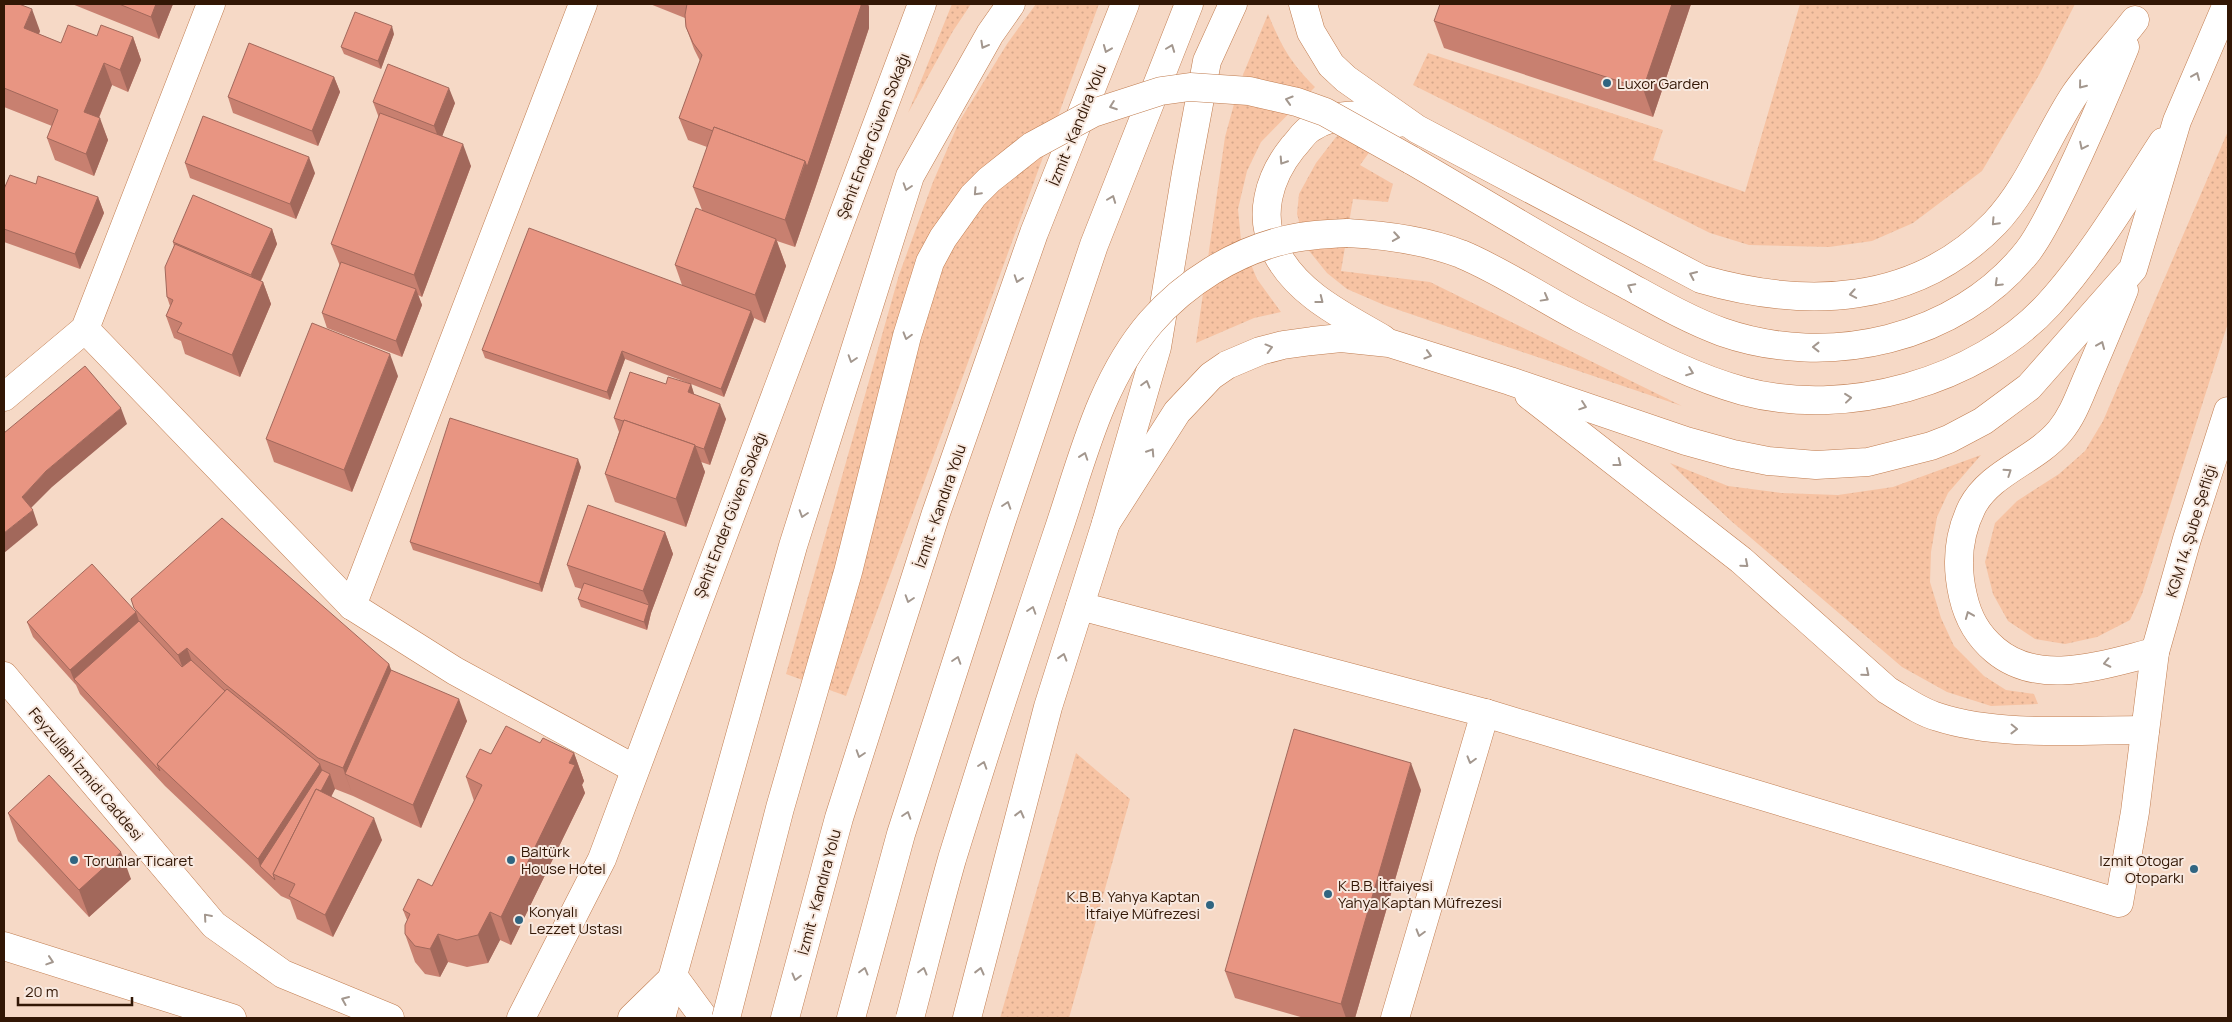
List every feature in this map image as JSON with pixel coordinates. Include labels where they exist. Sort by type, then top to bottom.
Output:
[{"type":"main road","points":[[4,397],[85,329],[211,4]]},
{"type":"main road","points":[[352,606],[583,4]]},
{"type":"main road","name":"Şehit Ender Güven Sokağı","points":[[521,1018],[602,859],[922,4]]},
{"type":"main road","points":[[661,1018],[793,546],[910,176],[990,34],[1011,4]]},
{"type":"main road","name":"İzmit - Kandıra Yolu","points":[[785,1018],[839,818],[936,513],[1034,233],[1125,4]]},
{"type":"main road","points":[[851,1018],[901,834],[1001,524],[1094,245],[1189,4]]},
{"type":"main road","points":[[967,1018],[1048,707],[1106,523],[1157,347],[1186,173],[1207,62],[1233,4]]},
{"type":"main road","points":[[1303,4],[1311,32],[1331,65],[1346,79],[1417,129],[1701,279],[1766,294],[1800,297],[1837,297],[1887,286],[1919,274],[1951,258],[1995,223],[2023,187],[2076,94],[2139,12]]},
{"type":"main road","points":[[2155,652],[2087,668],[2065,670],[2028,668],[2008,661],[1988,644],[1972,625],[1966,608],[1959,572],[1961,536],[1973,504],[1988,487],[2049,443],[2071,415],[2133,269],[2178,121],[2227,4]]},
{"type":"main road","points":[[726,1018],[780,808],[848,572],[907,336],[930,262],[943,238],[973,196],[989,180],[1032,146],[1092,113],[1161,91],[1190,87],[1249,90],[1297,102],[1325,112],[1603,272],[1684,316],[1722,332],[1770,344],[1811,348],[1875,342],[1920,330],[1961,310],[1995,287],[2027,252],[2040,234],[2091,130],[2139,12]]},
{"type":"main road","points":[[1388,343],[1330,307],[1293,279],[1275,252],[1266,225],[1266,206],[1269,188],[1279,168],[1304,134],[1317,125],[1341,116],[1368,114],[1417,129]]},
{"type":"main road","points":[[910,1018],[952,861],[1037,593],[1100,410],[1120,365],[1150,323],[1168,305],[1212,271],[1234,259],[1285,240],[1310,235],[1347,233],[1379,235],[1410,240],[1459,254],[1487,266],[1574,315],[1669,363],[1725,385],[1770,396],[1816,400],[1869,396],[1919,384],[1966,366],[2007,341],[2028,324],[2070,279],[2178,121]]},
{"type":"main road","points":[[1106,523],[1177,412],[1205,381],[1227,365],[1244,357],[1283,345],[1341,338],[1388,343],[1510,381],[1686,441],[1733,454],[1768,461],[1816,465],[1868,462],[1930,446],[1949,439],[2001,410],[2028,387],[2133,269]]},
{"type":"main road","points":[[85,329],[352,606],[455,671],[635,769]]},
{"type":"main road","points":[[1510,381],[1741,560],[1887,690],[1915,707],[1936,717],[1965,725],[1992,729],[2145,730]]},
{"type":"main road","name":"KGM 14. Şube Şefliği","points":[[1485,713],[2119,903],[2135,812],[2155,652],[2187,539],[2228,411]]},
{"type":"main road","points":[[1080,606],[1485,713],[1395,1018]]},
{"type":"main road","name":"Feyzullah İzmidi Caddesi","points":[[4,676],[214,926],[283,974],[390,1018]]},
{"type":"main road","points":[[4,946],[232,1018]]},
{"type":"main road","points":[[632,1018],[674,977]]},
{"type":"main road","points":[[674,977],[704,1018]]},
{"type":"shaded area","points":[[952,4],[971,4],[953,31],[908,113]]},
{"type":"shaded area","points":[[1036,4],[1099,4],[846,696],[786,674],[899,275],[933,182],[959,122],[1007,44]]},
{"type":"shaded area","points":[[1800,4],[2075,4],[2039,75],[1982,171],[1913,223],[1872,241],[1829,247],[1749,245],[1710,233],[1413,85],[1428,53],[1663,130],[1653,160],[1745,192]]},
{"type":"shaded area","points":[[1268,14],[1287,54],[1315,87],[1261,142],[1247,171],[1238,209],[1241,240],[1257,279],[1281,312],[1254,318],[1196,343],[1225,137],[1240,82]]},
{"type":"shaded area","points":[[1356,124],[1387,128],[1360,165],[1393,184],[1388,202],[1353,199],[1341,271],[1430,282],[1682,406],[1384,305],[1347,289],[1327,273],[1306,247],[1297,214],[1299,194],[1316,163],[1336,137]]},
{"type":"shaded area","points":[[2228,131],[2228,323],[2142,594],[2130,620],[2097,637],[2065,644],[2035,639],[2008,621],[1993,594],[1985,562],[1995,523],[2017,501],[2059,474],[2085,451],[2103,421]]},
{"type":"shaded area","points":[[1981,455],[1948,493],[1937,517],[1931,552],[1930,582],[1941,618],[1954,646],[1984,676],[2006,690],[2034,694],[2038,704],[1991,706],[1947,692],[1902,667],[1730,520],[1670,463],[1728,486],[1781,493],[1838,495],[1893,487]]},
{"type":"shaded area","points":[[1076,753],[1130,799],[1069,1018],[1000,1018]]},
{"type":"building","points":[[4,4],[19,4],[32,9],[24,28],[61,43],[68,25],[97,36],[101,25],[133,37],[120,70],[104,63],[84,112],[100,118],[86,154],[47,138],[58,110],[4,88]]},
{"type":"building","points":[[119,4],[156,4],[151,17]]},
{"type":"building","points":[[687,4],[861,4],[807,167],[805,161],[714,127],[713,131],[679,118],[702,55],[693,43],[686,27],[685,15]]},
{"type":"building","points":[[1440,4],[1672,4],[1643,89],[1434,21]]},
{"type":"building","points":[[355,12],[392,26],[378,61],[341,47]]},
{"type":"building","points":[[249,43],[334,77],[312,131],[228,97]]},
{"type":"building","points":[[388,64],[449,88],[434,126],[373,102]]},
{"type":"building","points":[[380,113],[463,144],[414,275],[331,244]]},
{"type":"building","points":[[203,116],[309,157],[290,204],[185,163]]},
{"type":"building","points":[[714,127],[805,161],[785,220],[693,187]]},
{"type":"building","points":[[10,175],[36,184],[38,176],[98,197],[75,254],[4,229],[4,189]]},
{"type":"building","points":[[193,195],[272,229],[251,275],[173,242]]},
{"type":"building","points":[[696,208],[776,239],[755,295],[675,265]]},
{"type":"building","points":[[529,228],[751,311],[721,389],[622,351],[607,392],[482,350]]},
{"type":"building","points":[[175,244],[263,282],[232,355],[177,332],[182,323],[166,316],[173,300],[167,297],[165,267]]},
{"type":"building","points":[[341,262],[416,289],[396,341],[322,313]]},
{"type":"building","points":[[312,323],[390,354],[344,470],[266,439]]},
{"type":"building","points":[[85,366],[121,408],[46,471],[22,497],[33,510],[4,533],[4,433]]},
{"type":"building","points":[[630,372],[666,384],[668,377],[691,384],[688,392],[720,404],[704,449],[614,418]]},
{"type":"building","points":[[450,418],[578,459],[539,584],[410,542]]},
{"type":"building","points":[[624,420],[695,445],[676,499],[605,474]]},
{"type":"building","points":[[588,505],[665,532],[643,591],[567,565]]},
{"type":"building","points":[[222,518],[389,664],[343,768],[318,758],[225,684],[187,648],[178,655],[134,608],[131,599]]},
{"type":"building","points":[[92,564],[136,612],[70,670],[27,622]]},
{"type":"building","points":[[584,583],[649,605],[644,622],[578,599]]},
{"type":"building","points":[[139,621],[182,667],[191,660],[225,691],[157,764],[160,771],[74,679]]},
{"type":"building","points":[[391,670],[459,699],[413,805],[345,774]]},
{"type":"building","points":[[227,689],[320,764],[258,859],[157,764]]},
{"type":"building","name":"Baltürk House Hotel","points":[[506,726],[540,743],[543,738],[574,753],[569,763],[575,765],[501,917],[490,912],[478,935],[457,940],[438,934],[430,949],[415,946],[405,934],[405,925],[410,914],[403,910],[418,879],[432,886],[482,785],[466,777],[480,749],[491,754]]},
{"type":"building","name":"K.B.B. İtfaiyesi Yahya Kaptan Müfrezesi","points":[[1294,729],[1411,763],[1341,1004],[1225,971]]},
{"type":"building","points":[[322,770],[330,774],[321,791],[316,789],[273,874],[275,880],[260,866]]},
{"type":"building","points":[[49,775],[121,852],[79,890],[8,813]]},
{"type":"building","points":[[316,789],[374,818],[325,915],[289,896],[295,884],[273,874]]},
{"type":"place","name":"Luxor Garden","points":[[1607,83]]},
{"type":"place","name":"Torunlar Ticaret","points":[[74,860]]},
{"type":"place","name":"Baltürk House Hotel","points":[[511,860]]},
{"type":"place","name":"Izmit Otogar Otoparkı","points":[[2194,869]]},
{"type":"place","name":"K.B.B. İtfaiyesi Yahya Kaptan Müfrezesi","points":[[1328,894]]},
{"type":"place","name":"K.B.B. Yahya Kaptan İtfaiye Müfrezesi","points":[[1210,905]]},
{"type":"place","name":"Konyalı Lezzet Ustası","points":[[519,920]]}]
